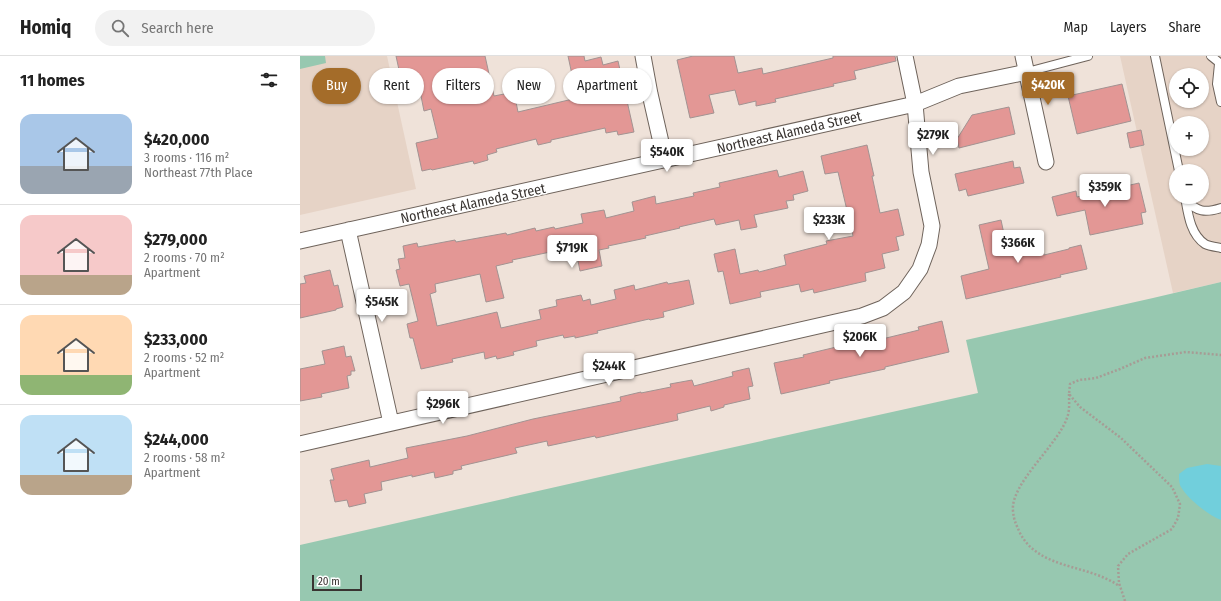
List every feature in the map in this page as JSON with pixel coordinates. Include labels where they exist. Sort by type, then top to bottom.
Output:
[{"type":"street","points":[[643,56],[665,160]]},
{"type":"street","points":[[300,444],[854,318],[883,308],[904,292],[920,269],[929,245],[932,226],[921,172],[915,104],[905,56]]},
{"type":"street","points":[[1023,56],[1046,162]]},
{"type":"street","name":"Northeast Alameda Street","points":[[300,241],[915,104],[959,86],[1027,72]]},
{"type":"street","points":[[348,230],[391,423]]},
{"type":"lane","name":"Northeast Alameda Street","points":[[1027,72],[1088,56]]},
{"type":"lane","points":[[1155,56],[1178,164]]},
{"type":"lane","points":[[1211,56],[1220,64],[1217,84],[1221,102]]},
{"type":"lane","points":[[1186,204],[1189,219],[1195,233],[1206,244],[1221,248]]},
{"type":"lane","points":[[1190,204],[1193,208],[1201,211],[1221,208]]},
{"type":"path","points":[[1120,587],[1103,576],[1056,563],[1038,554],[1023,540],[1015,523],[1012,505],[1015,497],[1025,479],[1039,462],[1063,427],[1070,408],[1068,394],[1070,384],[1079,380],[1096,378],[1145,358],[1186,352],[1221,355]]},
{"type":"path","points":[[1068,394],[1080,407],[1120,438],[1172,487],[1180,504],[1178,518],[1172,529],[1128,554],[1118,566],[1119,583],[1125,601]]},
{"type":"shaded area","points":[[300,56],[387,56],[390,68],[369,68],[369,104],[397,104],[416,189],[300,215]]},
{"type":"shaded area","points":[[1120,56],[1221,56],[1221,282],[1173,293]]},
{"type":"green space","points":[[300,56],[325,56],[326,63],[300,69]]},
{"type":"green space","points":[[1221,282],[1221,601],[300,601],[300,545],[978,393],[966,340]]},
{"type":"water","points":[[1207,464],[1221,466],[1221,520],[1210,514],[1188,497],[1179,481],[1179,474],[1187,468]]},
{"type":"building","points":[[396,56],[485,56],[488,68],[432,68],[432,104],[494,104],[494,96],[502,94],[502,104],[516,104],[518,112],[563,101],[563,104],[628,104],[634,132],[618,135],[617,131],[606,133],[605,128],[551,140],[551,142],[538,145],[536,139],[496,149],[497,152],[487,155],[488,160],[474,164],[473,161],[422,171],[416,143],[438,138],[431,109],[424,111],[423,104],[424,104],[424,68],[399,68]]},
{"type":"building","points":[[568,56],[584,56],[585,61],[601,57],[603,65],[618,61],[620,68],[571,68]]},
{"type":"building","points":[[693,56],[734,56],[738,73],[762,68],[763,74],[833,58],[833,56],[895,56],[896,61],[854,71],[856,79],[833,84],[834,86],[775,99],[776,102],[756,106],[756,101],[739,105],[735,90],[709,95],[714,113],[690,118],[677,60]]},
{"type":"building","points":[[1122,84],[1131,121],[1077,134],[1068,96]]},
{"type":"building","points":[[1009,107],[1015,134],[959,148],[957,139],[972,115]]},
{"type":"building","points":[[1141,130],[1144,145],[1130,148],[1127,133]]},
{"type":"building","points":[[867,145],[880,213],[898,209],[904,235],[896,237],[899,250],[882,254],[885,268],[865,273],[866,281],[814,293],[813,289],[801,292],[799,284],[760,292],[761,297],[730,304],[723,271],[718,272],[714,254],[735,249],[740,274],[758,270],[759,272],[786,265],[784,255],[827,244],[826,241],[853,236],[838,172],[825,174],[821,156]]},
{"type":"building","points":[[1013,161],[1014,168],[1020,167],[1024,183],[968,196],[966,189],[959,191],[955,174]]},
{"type":"building","points":[[777,170],[779,177],[803,171],[808,191],[793,195],[794,200],[786,201],[788,208],[754,215],[757,227],[741,230],[739,220],[716,225],[714,219],[679,227],[680,228],[645,236],[646,238],[608,246],[609,248],[599,250],[602,266],[580,271],[576,251],[556,255],[555,251],[512,260],[513,262],[496,266],[504,298],[486,302],[480,274],[435,284],[436,292],[430,294],[437,326],[497,312],[501,328],[541,319],[539,310],[557,306],[556,300],[581,295],[583,301],[590,299],[591,305],[616,299],[614,290],[634,285],[635,290],[667,282],[668,284],[689,280],[694,304],[663,312],[664,317],[597,331],[598,333],[575,338],[575,336],[564,338],[563,335],[536,341],[537,346],[513,352],[514,355],[497,359],[496,356],[485,359],[484,352],[452,359],[453,362],[421,369],[413,338],[410,338],[407,324],[418,321],[409,284],[400,286],[396,270],[400,269],[398,259],[405,258],[403,246],[417,243],[418,247],[455,240],[456,242],[506,233],[507,235],[535,228],[536,231],[554,227],[555,229],[583,223],[581,214],[604,210],[606,218],[634,211],[632,202],[655,196],[656,204],[694,196],[693,193],[720,187],[719,183]]},
{"type":"building","points":[[1139,183],[1146,212],[1141,213],[1143,224],[1090,235],[1085,210],[1057,216],[1052,197],[1076,191],[1077,197]]},
{"type":"building","points":[[1001,220],[1007,248],[1041,240],[1044,255],[1081,245],[1087,269],[1060,275],[1061,277],[966,299],[961,276],[989,269],[979,225]]},
{"type":"building","points":[[330,270],[334,286],[338,285],[343,307],[300,318],[300,284],[306,283],[304,276]]},
{"type":"building","points":[[942,321],[949,352],[885,367],[885,369],[829,381],[830,383],[781,394],[774,363],[804,357],[803,355],[878,337],[878,340],[919,330],[918,327]]},
{"type":"building","points":[[344,346],[346,357],[351,356],[355,371],[351,371],[351,375],[347,376],[349,388],[321,394],[322,397],[300,401],[300,369],[325,364],[322,351]]},
{"type":"building","points":[[749,368],[753,386],[748,387],[750,399],[724,405],[724,407],[711,411],[710,406],[677,414],[678,420],[596,438],[595,436],[548,446],[547,441],[515,448],[517,453],[461,466],[462,469],[453,471],[453,474],[435,478],[434,472],[381,482],[382,490],[364,494],[366,503],[349,507],[347,500],[335,502],[330,480],[334,480],[331,469],[369,460],[370,467],[408,458],[406,448],[467,436],[533,419],[621,401],[620,397],[671,387],[670,384],[692,380],[694,386],[733,376],[732,372]]}]
